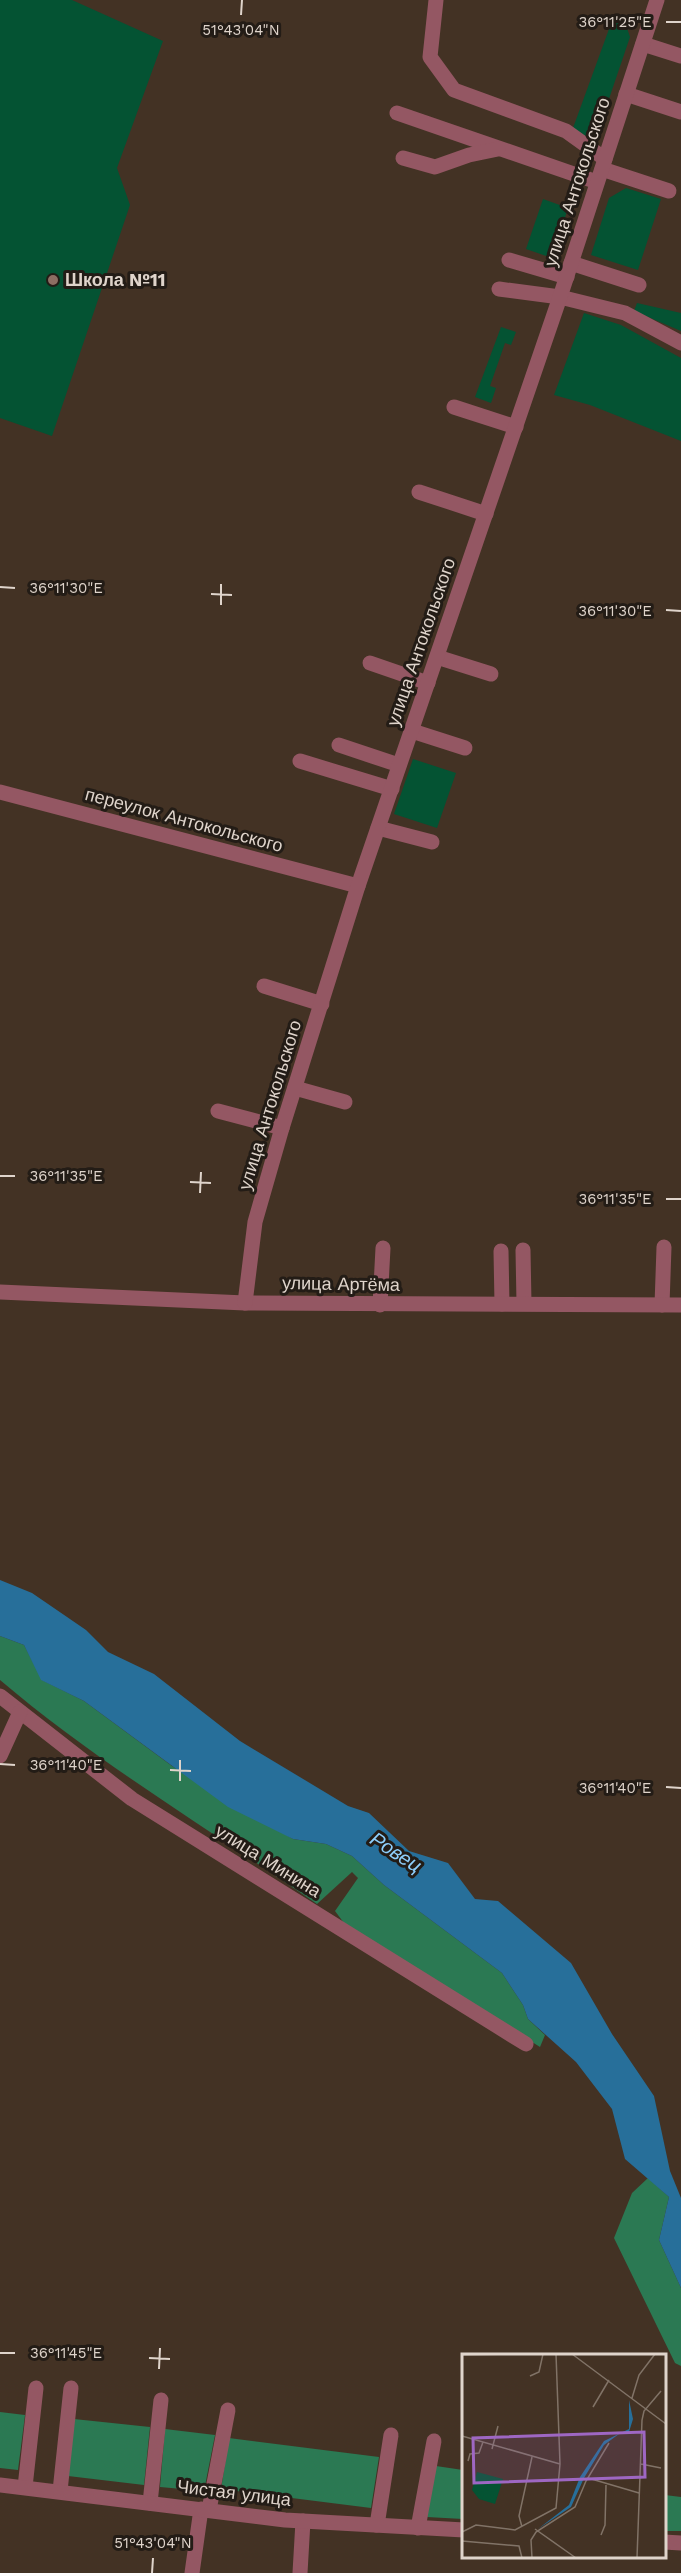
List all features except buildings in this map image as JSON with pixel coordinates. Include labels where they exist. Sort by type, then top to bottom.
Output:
[{"type":"street","points":[[436,0],[430,57],[454,90],[566,131],[601,170]]},
{"type":"street","name":"улица Антокольского","points":[[245,1303],[255,1222],[358,886],[560,297],[657,0]]},
{"type":"street","points":[[643,44],[681,56]]},
{"type":"street","points":[[626,94],[681,112]]},
{"type":"street","points":[[397,113],[499,148],[601,170],[669,191]]},
{"type":"street","points":[[403,158],[435,167],[469,155],[499,148]]},
{"type":"street","points":[[508,260],[639,285]]},
{"type":"street","points":[[499,289],[560,297],[625,313],[681,343]]},
{"type":"street","points":[[454,407],[516,427]]},
{"type":"street","points":[[419,492],[486,514]]},
{"type":"street","points":[[437,657],[491,674]]},
{"type":"street","points":[[370,663],[428,683]]},
{"type":"street","points":[[412,731],[465,748]]},
{"type":"street","points":[[339,745],[399,765]]},
{"type":"street","points":[[300,761],[392,789]]},
{"type":"street","name":"переулок Антокольского","points":[[0,792],[358,886]]},
{"type":"street","points":[[378,828],[432,842]]},
{"type":"street","points":[[264,986],[322,1004]]},
{"type":"street","points":[[296,1088],[345,1102]]},
{"type":"street","points":[[218,1111],[282,1128]]},
{"type":"street","points":[[662,1305],[664,1247]]},
{"type":"street","points":[[380,1305],[383,1248]]},
{"type":"street","points":[[523,1250],[524,1303]]},
{"type":"street","points":[[501,1251],[502,1304]]},
{"type":"street","name":"улица Артёма","points":[[0,1292],[245,1303],[681,1305]]},
{"type":"street","name":"улица Минина","points":[[0,1696],[132,1799],[526,2044]]},
{"type":"street","points":[[0,1756],[20,1712]]},
{"type":"street","points":[[25,2487],[36,2388]]},
{"type":"street","points":[[60,2491],[71,2388]]},
{"type":"street","points":[[150,2503],[161,2400]]},
{"type":"street","points":[[192,2573],[228,2410]]},
{"type":"street","points":[[377,2525],[391,2435]]},
{"type":"street","points":[[418,2528],[434,2441]]},
{"type":"street","name":"Чистая улица","points":[[0,2485],[303,2521],[462,2530]]},
{"type":"street","points":[[300,2573],[303,2521]]},
{"type":"green space","name":"Школа №11","points":[[0,0],[72,0],[163,41],[117,168],[130,205],[52,436],[0,418]]},
{"type":"green space","points":[[616,22],[627,28],[630,37],[595,140],[588,140],[573,128],[609,29]]},
{"type":"green space","points":[[626,188],[661,199],[638,270],[591,255],[609,198]]},
{"type":"green space","points":[[543,199],[568,208],[552,258],[526,249]]},
{"type":"green space","points":[[637,303],[681,313],[681,331],[634,311]]},
{"type":"green space","points":[[584,313],[621,325],[681,358],[681,441],[590,405],[554,395]]},
{"type":"green space","points":[[501,327],[516,332],[511,345],[505,343],[490,386],[496,388],[491,403],[475,397]]},
{"type":"green space","points":[[413,759],[456,773],[437,828],[394,814]]},
{"type":"green space","points":[[0,1636],[24,1645],[42,1680],[84,1701],[172,1766],[293,1839],[326,1844],[352,1856],[384,1885],[502,1973],[523,2005],[528,2019],[545,2035],[540,2047],[344,1923],[335,1911],[358,1878],[352,1872],[317,1904],[76,1740],[0,1680]]},
{"type":"green space","points":[[648,2178],[669,2197],[659,2240],[681,2288],[681,2366],[675,2363],[614,2238],[632,2193]]},
{"type":"green space","points":[[0,2412],[25,2415],[18,2470],[0,2468]]},
{"type":"green space","points":[[74,2419],[150,2427],[144,2485],[68,2476]]},
{"type":"green space","points":[[165,2429],[215,2435],[204,2491],[160,2487]]},
{"type":"green space","points":[[229,2438],[379,2457],[371,2508],[221,2489]]},
{"type":"green space","points":[[436,2466],[462,2470],[462,2519],[427,2517]]},
{"type":"green space","points":[[666,2495],[681,2497],[681,2531],[666,2531]]},
{"type":"water","name":"Ровец","points":[[0,1580],[32,1593],[86,1630],[108,1652],[154,1674],[240,1741],[348,1806],[369,1813],[409,1851],[448,1863],[475,1899],[498,1901],[571,1963],[612,2034],[654,2096],[670,2171],[681,2198],[681,2288],[659,2240],[669,2197],[625,2159],[612,2109],[576,2062],[528,2019],[523,2005],[502,1973],[384,1885],[352,1856],[326,1844],[293,1839],[228,1807],[84,1701],[41,1680],[24,1645],[0,1636]]},
{"type":"place","name":"Школа №11","points":[[53,280]]}]
